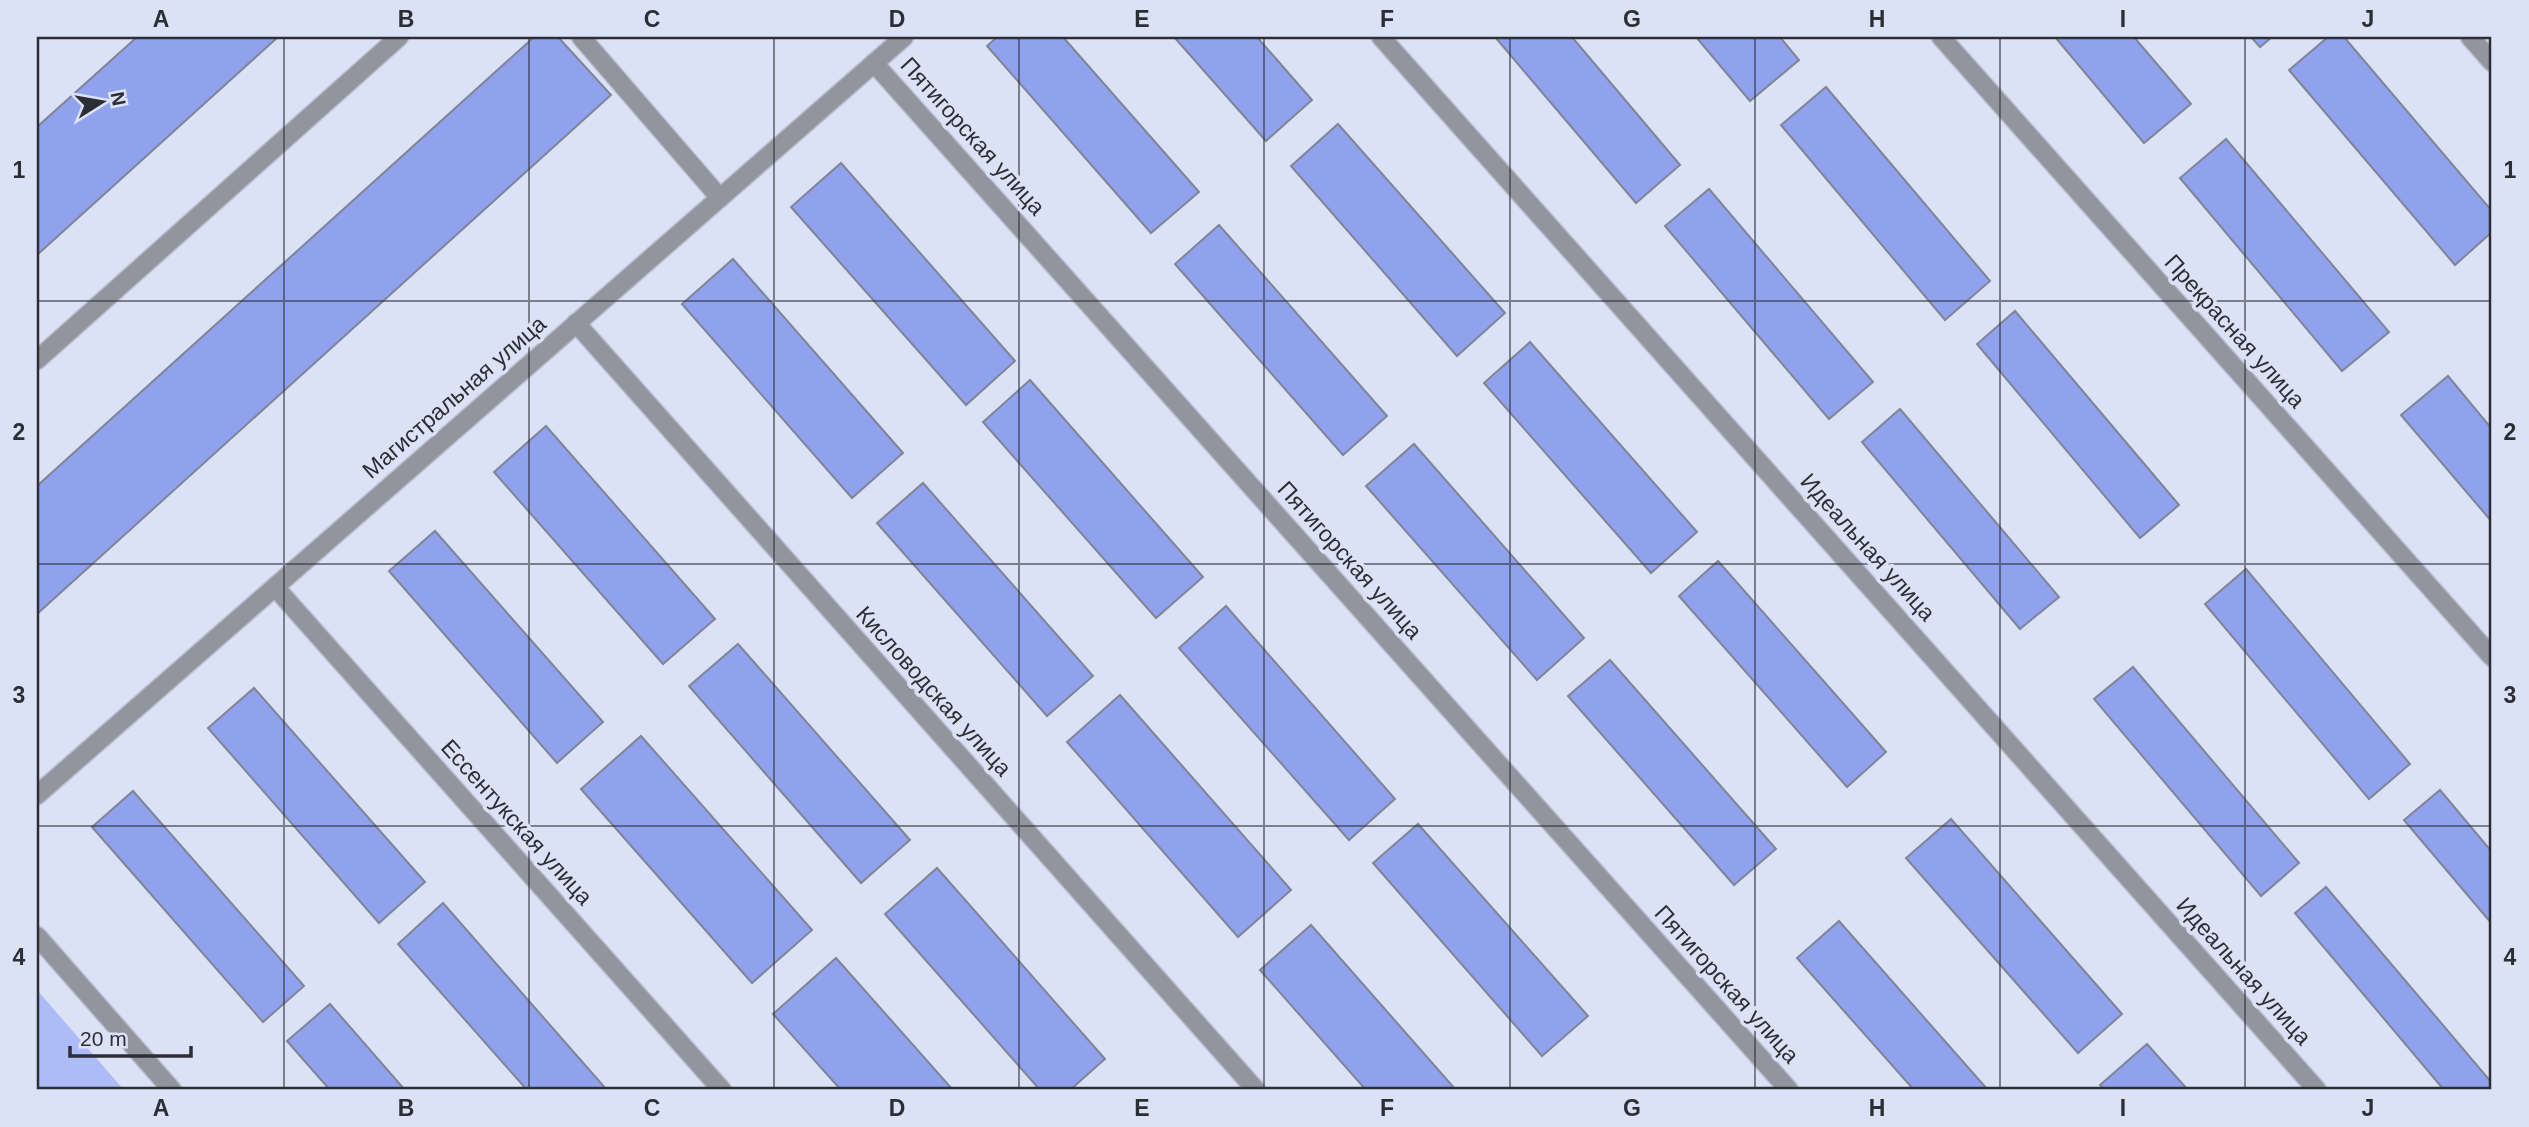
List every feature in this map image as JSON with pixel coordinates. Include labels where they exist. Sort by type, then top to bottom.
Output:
[{"type":"street","points":[[37,360],[399,37]]},
{"type":"street","points":[[581,37],[720,198]]},
{"type":"street","name":"Магистральная улица","points":[[37,795],[904,37]]},
{"type":"street","name":"Идеальная улица","points":[[1381,37],[2317,1090]]},
{"type":"street","name":"Прекрасная улица","points":[[1941,37],[2492,657]]},
{"type":"street","points":[[2470,37],[2492,62]]},
{"type":"street","name":"Пятигорская улица","points":[[874,62],[1789,1090]]},
{"type":"street","name":"Кисловодская улица","points":[[576,323],[1256,1090]]},
{"type":"street","name":"Ессентукская улица","points":[[275,587],[722,1090]]},
{"type":"street","points":[[37,936],[172,1090]]},
{"type":"shaded area","points":[[37,990],[124,1090],[37,1090]]},
{"type":"building","points":[[137,37],[278,37],[37,255],[37,127]]},
{"type":"building","points":[[534,37],[558,37],[611,95],[37,614],[37,486]]},
{"type":"building","points":[[997,37],[1063,37],[1199,192],[1151,233],[987,46]]},
{"type":"building","points":[[1174,37],[1257,37],[1312,100],[1266,141]]},
{"type":"building","points":[[1495,37],[1572,37],[1680,165],[1636,203]]},
{"type":"building","points":[[1696,37],[1780,37],[1799,60],[1750,101]]},
{"type":"building","points":[[2055,37],[2134,37],[2191,104],[2144,143]]},
{"type":"building","points":[[2251,37],[2272,37],[2260,47]]},
{"type":"building","points":[[2328,37],[2344,37],[2492,211],[2492,232],[2455,265],[2289,70]]},
{"type":"building","points":[[1826,87],[1990,281],[1945,320],[1781,125]]},
{"type":"building","points":[[1338,124],[1505,313],[1457,356],[1291,166]]},
{"type":"building","points":[[2226,139],[2389,332],[2342,371],[2180,178]]},
{"type":"building","points":[[841,163],[1015,361],[966,405],[791,207]]},
{"type":"building","points":[[1709,189],[1873,382],[1829,419],[1665,226]]},
{"type":"building","points":[[1219,225],[1387,416],[1343,455],[1175,264]]},
{"type":"building","points":[[733,259],[903,453],[852,498],[682,304]]},
{"type":"building","points":[[2015,311],[2179,505],[2140,538],[1977,344]]},
{"type":"building","points":[[1530,342],[1697,532],[1651,573],[1484,383]]},
{"type":"building","points":[[2448,376],[2492,429],[2492,522],[2401,415]]},
{"type":"building","points":[[1030,380],[1203,577],[1156,618],[983,422]]},
{"type":"building","points":[[1900,409],[2059,597],[2020,629],[1862,442]]},
{"type":"building","points":[[546,426],[715,619],[663,664],[494,472]]},
{"type":"building","points":[[1414,444],[1584,638],[1537,680],[1366,486]]},
{"type":"building","points":[[923,483],[1093,676],[1047,716],[877,523]]},
{"type":"building","points":[[435,531],[603,722],[557,763],[389,571]]},
{"type":"building","points":[[1718,561],[1886,752],[1847,787],[1679,596]]},
{"type":"building","points":[[2246,569],[2410,764],[2369,799],[2205,604]]},
{"type":"building","points":[[1226,606],[1395,799],[1349,840],[1179,648]]},
{"type":"building","points":[[738,644],[910,840],[861,883],[689,686]]},
{"type":"building","points":[[1610,660],[1776,849],[1734,885],[1568,696]]},
{"type":"building","points":[[2133,667],[2299,863],[2261,896],[2094,699]]},
{"type":"building","points":[[254,688],[425,882],[379,923],[208,728]]},
{"type":"building","points":[[1120,695],[1291,890],[1238,937],[1067,742]]},
{"type":"building","points":[[641,736],[812,930],[752,983],[581,789]]},
{"type":"building","points":[[2440,790],[2492,852],[2492,924],[2404,820]]},
{"type":"building","points":[[133,791],[304,986],[263,1022],[92,827]]},
{"type":"building","points":[[1951,819],[2122,1014],[2078,1053],[1906,858]]},
{"type":"building","points":[[1418,824],[1588,1016],[1542,1056],[1373,863]]},
{"type":"building","points":[[937,868],[1105,1059],[1070,1090],[1040,1090],[885,914]]},
{"type":"building","points":[[2326,887],[2492,1083],[2492,1090],[2444,1090],[2295,913]]},
{"type":"building","points":[[443,903],[607,1090],[527,1090],[398,944]]},
{"type":"building","points":[[1839,921],[1988,1090],[1914,1090],[1797,958]]},
{"type":"building","points":[[1311,925],[1456,1090],[1366,1090],[1260,970]]},
{"type":"building","points":[[836,958],[953,1090],[841,1090],[773,1014]]},
{"type":"building","points":[[330,1004],[405,1090],[330,1090],[287,1041]]},
{"type":"building","points":[[2147,1044],[2188,1090],[2105,1090],[2100,1085]]}]
